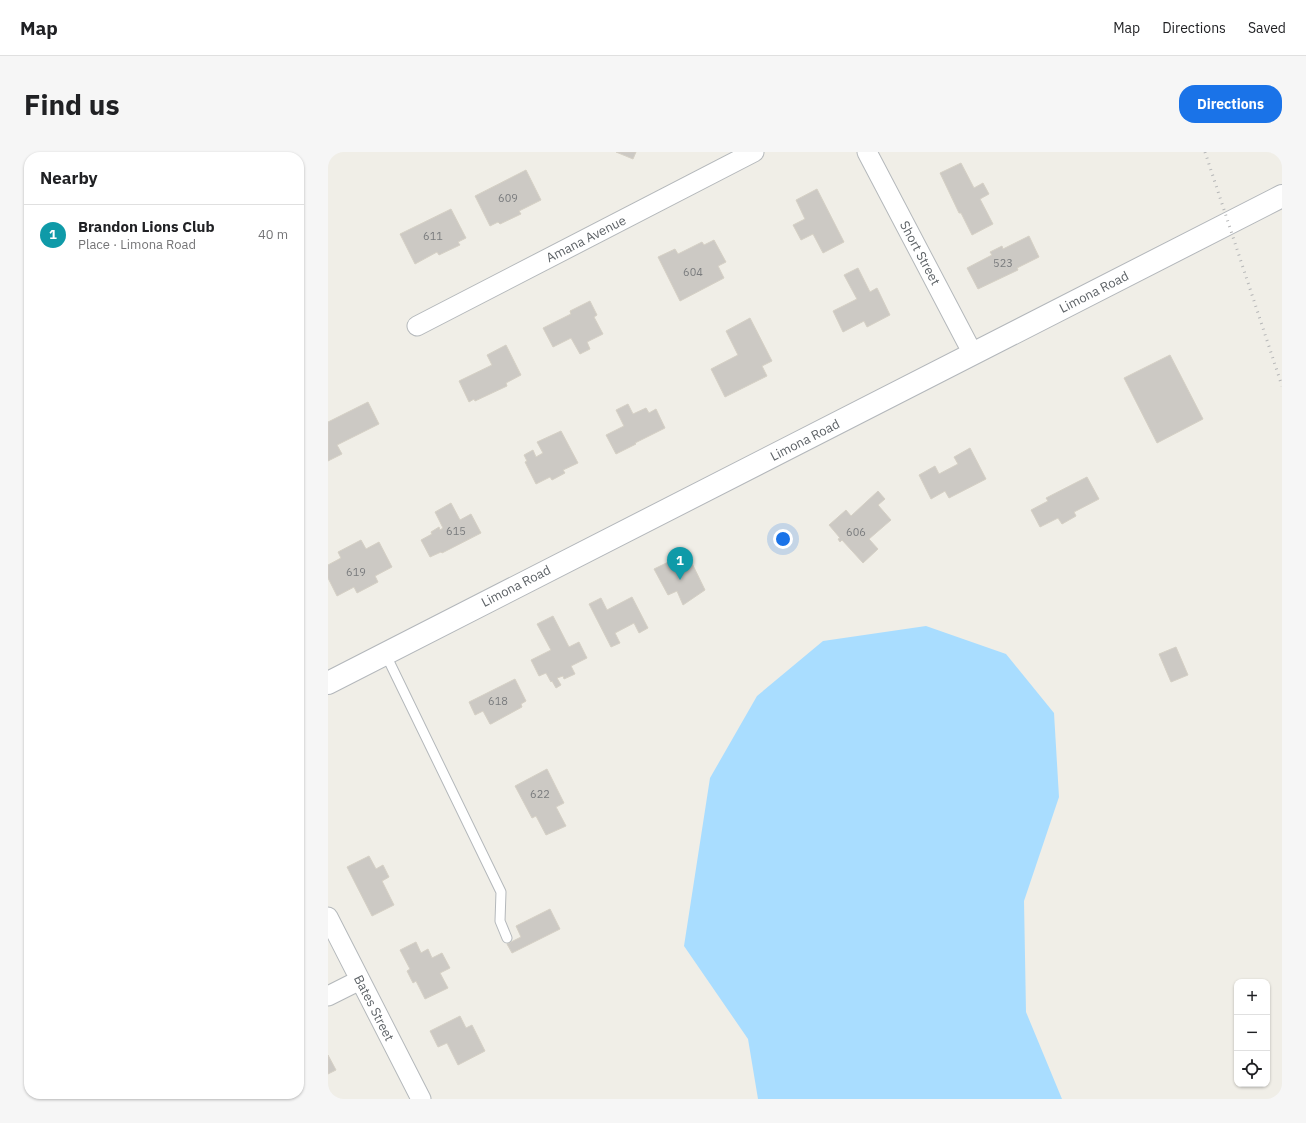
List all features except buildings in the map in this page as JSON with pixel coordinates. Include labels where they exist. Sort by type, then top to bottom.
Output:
[{"type":"street","name":"Amana Avenue","points":[[417,326],[754,152]]},
{"type":"street","name":"Short Street","points":[[867,152],[973,354]]},
{"type":"street","name":"Limona Road","points":[[328,683],[1282,196]]},
{"type":"street","name":"Bates Street","points":[[328,918],[421,1099]]},
{"type":"street","points":[[328,996],[360,980]]},
{"type":"lane","points":[[385,653],[500,892],[500,921],[507,938]]},
{"type":"water","points":[[926,626],[1006,654],[1054,713],[1059,797],[1024,901],[1026,1012],[1062,1099],[758,1099],[748,1039],[684,946],[710,778],[757,696],[823,641]]},
{"type":"railway","points":[[1205,152],[1282,386]]},
{"type":"place","name":"Brandon Lions Club","points":[[680,580]]}]
